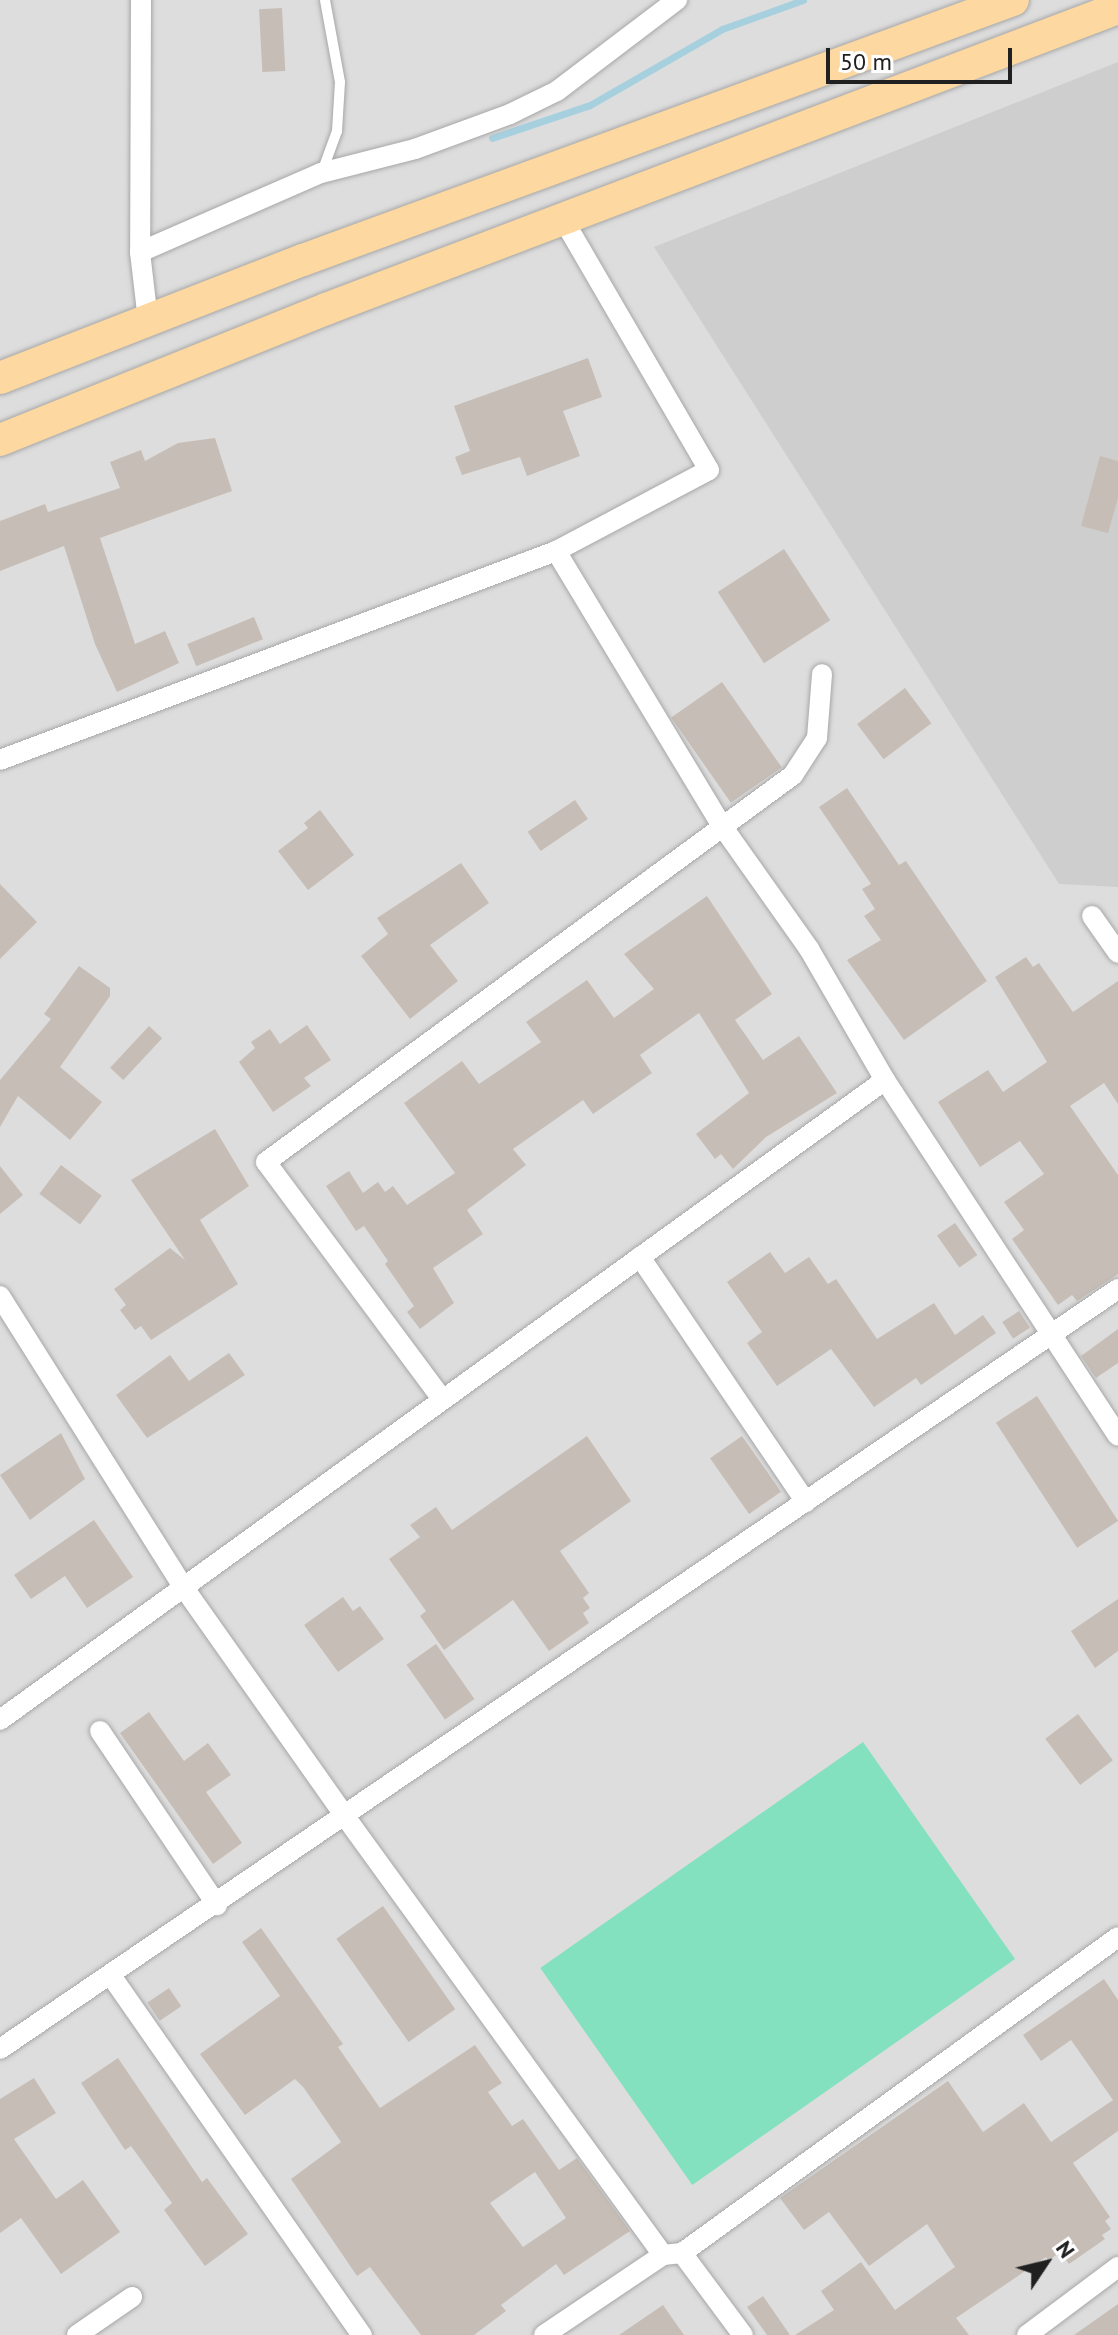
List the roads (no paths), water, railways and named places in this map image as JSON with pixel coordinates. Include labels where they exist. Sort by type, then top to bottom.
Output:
[{"type":"main road","points":[[0,378],[148,320],[1013,0]]},
{"type":"main road","points":[[0,440],[1118,8]]},
{"type":"street","points":[[141,0],[140,252],[148,320]]},
{"type":"street","points":[[140,252],[321,173],[415,149],[557,91],[677,0]]},
{"type":"street","points":[[0,760],[556,551],[709,470],[564,221]]},
{"type":"street","points":[[556,551],[722,826],[809,949],[885,1080],[1118,1436]]},
{"type":"street","points":[[442,1399],[266,1162],[793,775],[817,738],[822,674]]},
{"type":"street","points":[[1092,916],[1118,953]]},
{"type":"street","points":[[0,1720],[885,1080]]},
{"type":"street","points":[[640,1257],[806,1502]]},
{"type":"street","points":[[0,2049],[112,1977],[344,1815],[1118,1289]]},
{"type":"street","points":[[0,1296],[184,1588],[344,1815],[673,2254],[743,2335]]},
{"type":"street","points":[[100,1731],[217,1905]]},
{"type":"street","points":[[544,2335],[673,2254],[1118,1937]]},
{"type":"street","points":[[112,1977],[362,2335]]},
{"type":"street","points":[[1027,2335],[1118,2267]]},
{"type":"street","points":[[77,2335],[132,2297]]},
{"type":"lane","points":[[321,173],[337,131],[340,82],[325,0]]},
{"type":"waterway","points":[[492,138],[590,105],[722,29],[803,0]]}]
